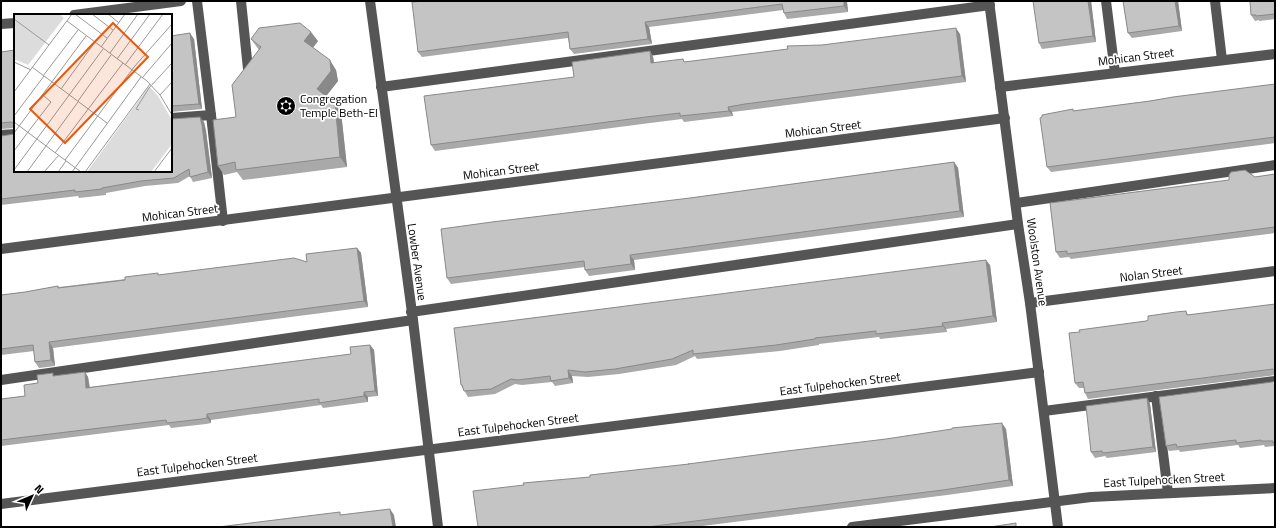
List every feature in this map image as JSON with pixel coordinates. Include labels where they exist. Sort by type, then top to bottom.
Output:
[{"type":"street","points":[[82,14],[181,1]]},
{"type":"street","points":[[197,1],[223,221]]},
{"type":"street","points":[[242,1],[248,69]]},
{"type":"street","name":"Lowber Avenue","points":[[370,1],[395,198],[412,316],[438,527]]},
{"type":"street","points":[[1106,1],[1115,73]]},
{"type":"street","points":[[1215,1],[1222,60]]},
{"type":"street","points":[[381,86],[989,3]]},
{"type":"street","name":"Woolston Avenue","points":[[989,3],[1030,303],[1058,527]]},
{"type":"street","points":[[1,24],[14,23]]},
{"type":"street","name":"Mohican Street","points":[[1000,87],[1275,54]]},
{"type":"street","points":[[172,118],[211,114]]},
{"type":"street","name":"Mohican Street","points":[[1,249],[1005,118]]},
{"type":"street","points":[[1,136],[14,134]]},
{"type":"street","points":[[1016,203],[1275,165]]},
{"type":"street","points":[[1,380],[1018,224]]},
{"type":"street","name":"Nolan Street","points":[[1030,303],[1275,271]]},
{"type":"street","name":"East Tulpehocken Street","points":[[1,504],[1039,372]]},
{"type":"street","points":[[1044,412],[1275,380]]},
{"type":"street","points":[[1156,396],[1168,493]]},
{"type":"street","name":"East Tulpehocken Street","points":[[852,527],[1091,497],[1275,488]]},
{"type":"building","points":[[844,1],[844,6],[784,13],[782,4],[645,22],[648,39],[570,49],[568,32],[418,52],[412,2]]},
{"type":"building","points":[[1033,1],[1088,1],[1093,36],[1039,43]]},
{"type":"building","points":[[1123,1],[1175,1],[1179,26],[1128,33]]},
{"type":"building","points":[[1250,1],[1275,1],[1275,14],[1256,16],[1251,15]]},
{"type":"building","name":"Congregation Temple Beth-El","points":[[300,23],[311,32],[304,41],[330,60],[331,71],[317,89],[335,103],[340,157],[236,170],[235,162],[218,166],[213,120],[236,117],[232,85],[261,47],[251,39],[259,28]]},
{"type":"building","points":[[956,28],[962,76],[745,104],[728,107],[729,111],[680,116],[680,113],[431,145],[424,96],[574,77],[572,62],[650,51],[651,63],[683,59],[684,62],[788,49],[787,46],[822,45]]},
{"type":"building","points":[[190,33],[199,104],[172,106],[172,36]]},
{"type":"building","points":[[14,50],[14,124],[11,122],[1,123],[1,52]]},
{"type":"building","points":[[1275,84],[1275,137],[1047,167],[1040,118],[1042,115],[1073,109],[1073,111]]},
{"type":"building","points":[[200,117],[208,172],[190,177],[189,169],[174,178],[141,181],[102,189],[75,192],[75,190],[1,199],[1,136],[14,134],[14,172],[172,172],[172,119]]},
{"type":"building","points":[[954,162],[960,211],[630,255],[631,264],[585,270],[584,261],[447,278],[441,229],[690,198]]},
{"type":"building","points":[[1245,170],[1255,177],[1275,174],[1275,227],[1067,254],[1067,251],[1056,252],[1050,203],[1229,180],[1229,175],[1231,172]]},
{"type":"building","points":[[357,248],[364,301],[49,342],[51,360],[35,362],[33,345],[1,349],[1,295],[58,286],[58,288],[125,280],[125,277],[158,273],[158,275],[294,258],[307,262],[306,254]]},
{"type":"building","points":[[986,260],[993,316],[942,323],[943,326],[876,334],[876,331],[815,338],[776,345],[693,354],[693,350],[672,359],[615,369],[585,372],[568,370],[569,378],[551,381],[550,376],[518,380],[511,379],[491,389],[464,391],[461,385],[454,328]]},
{"type":"building","points":[[1275,304],[1275,371],[1273,369],[1085,393],[1083,382],[1075,383],[1069,333],[1080,332],[1079,330],[1146,321],[1148,320],[1148,316],[1176,312],[1186,311],[1187,315]]},
{"type":"building","points":[[370,345],[375,391],[364,392],[364,396],[319,403],[319,399],[207,414],[207,418],[202,419],[167,423],[166,420],[1,440],[1,399],[25,396],[24,385],[38,383],[37,375],[53,373],[53,376],[85,372],[86,388],[351,354],[350,347]]},
{"type":"building","points":[[1275,381],[1275,443],[1273,443],[1273,441],[1261,440],[1236,443],[1236,440],[1177,447],[1176,444],[1166,446],[1159,397]]},
{"type":"building","points":[[1147,398],[1153,447],[1103,453],[1102,451],[1091,452],[1086,406]]},
{"type":"building","points":[[1002,423],[1009,480],[943,490],[647,527],[478,527],[473,491],[524,485],[523,483],[590,477],[590,475],[689,464],[886,439],[952,428]]},
{"type":"building","points":[[390,509],[393,527],[218,527],[340,512],[340,515]]},
{"type":"building","points":[[1016,523],[1016,527],[990,527]]},
{"type":"place","name":"Congregation Temple Beth-El","points":[[286,106]]}]
